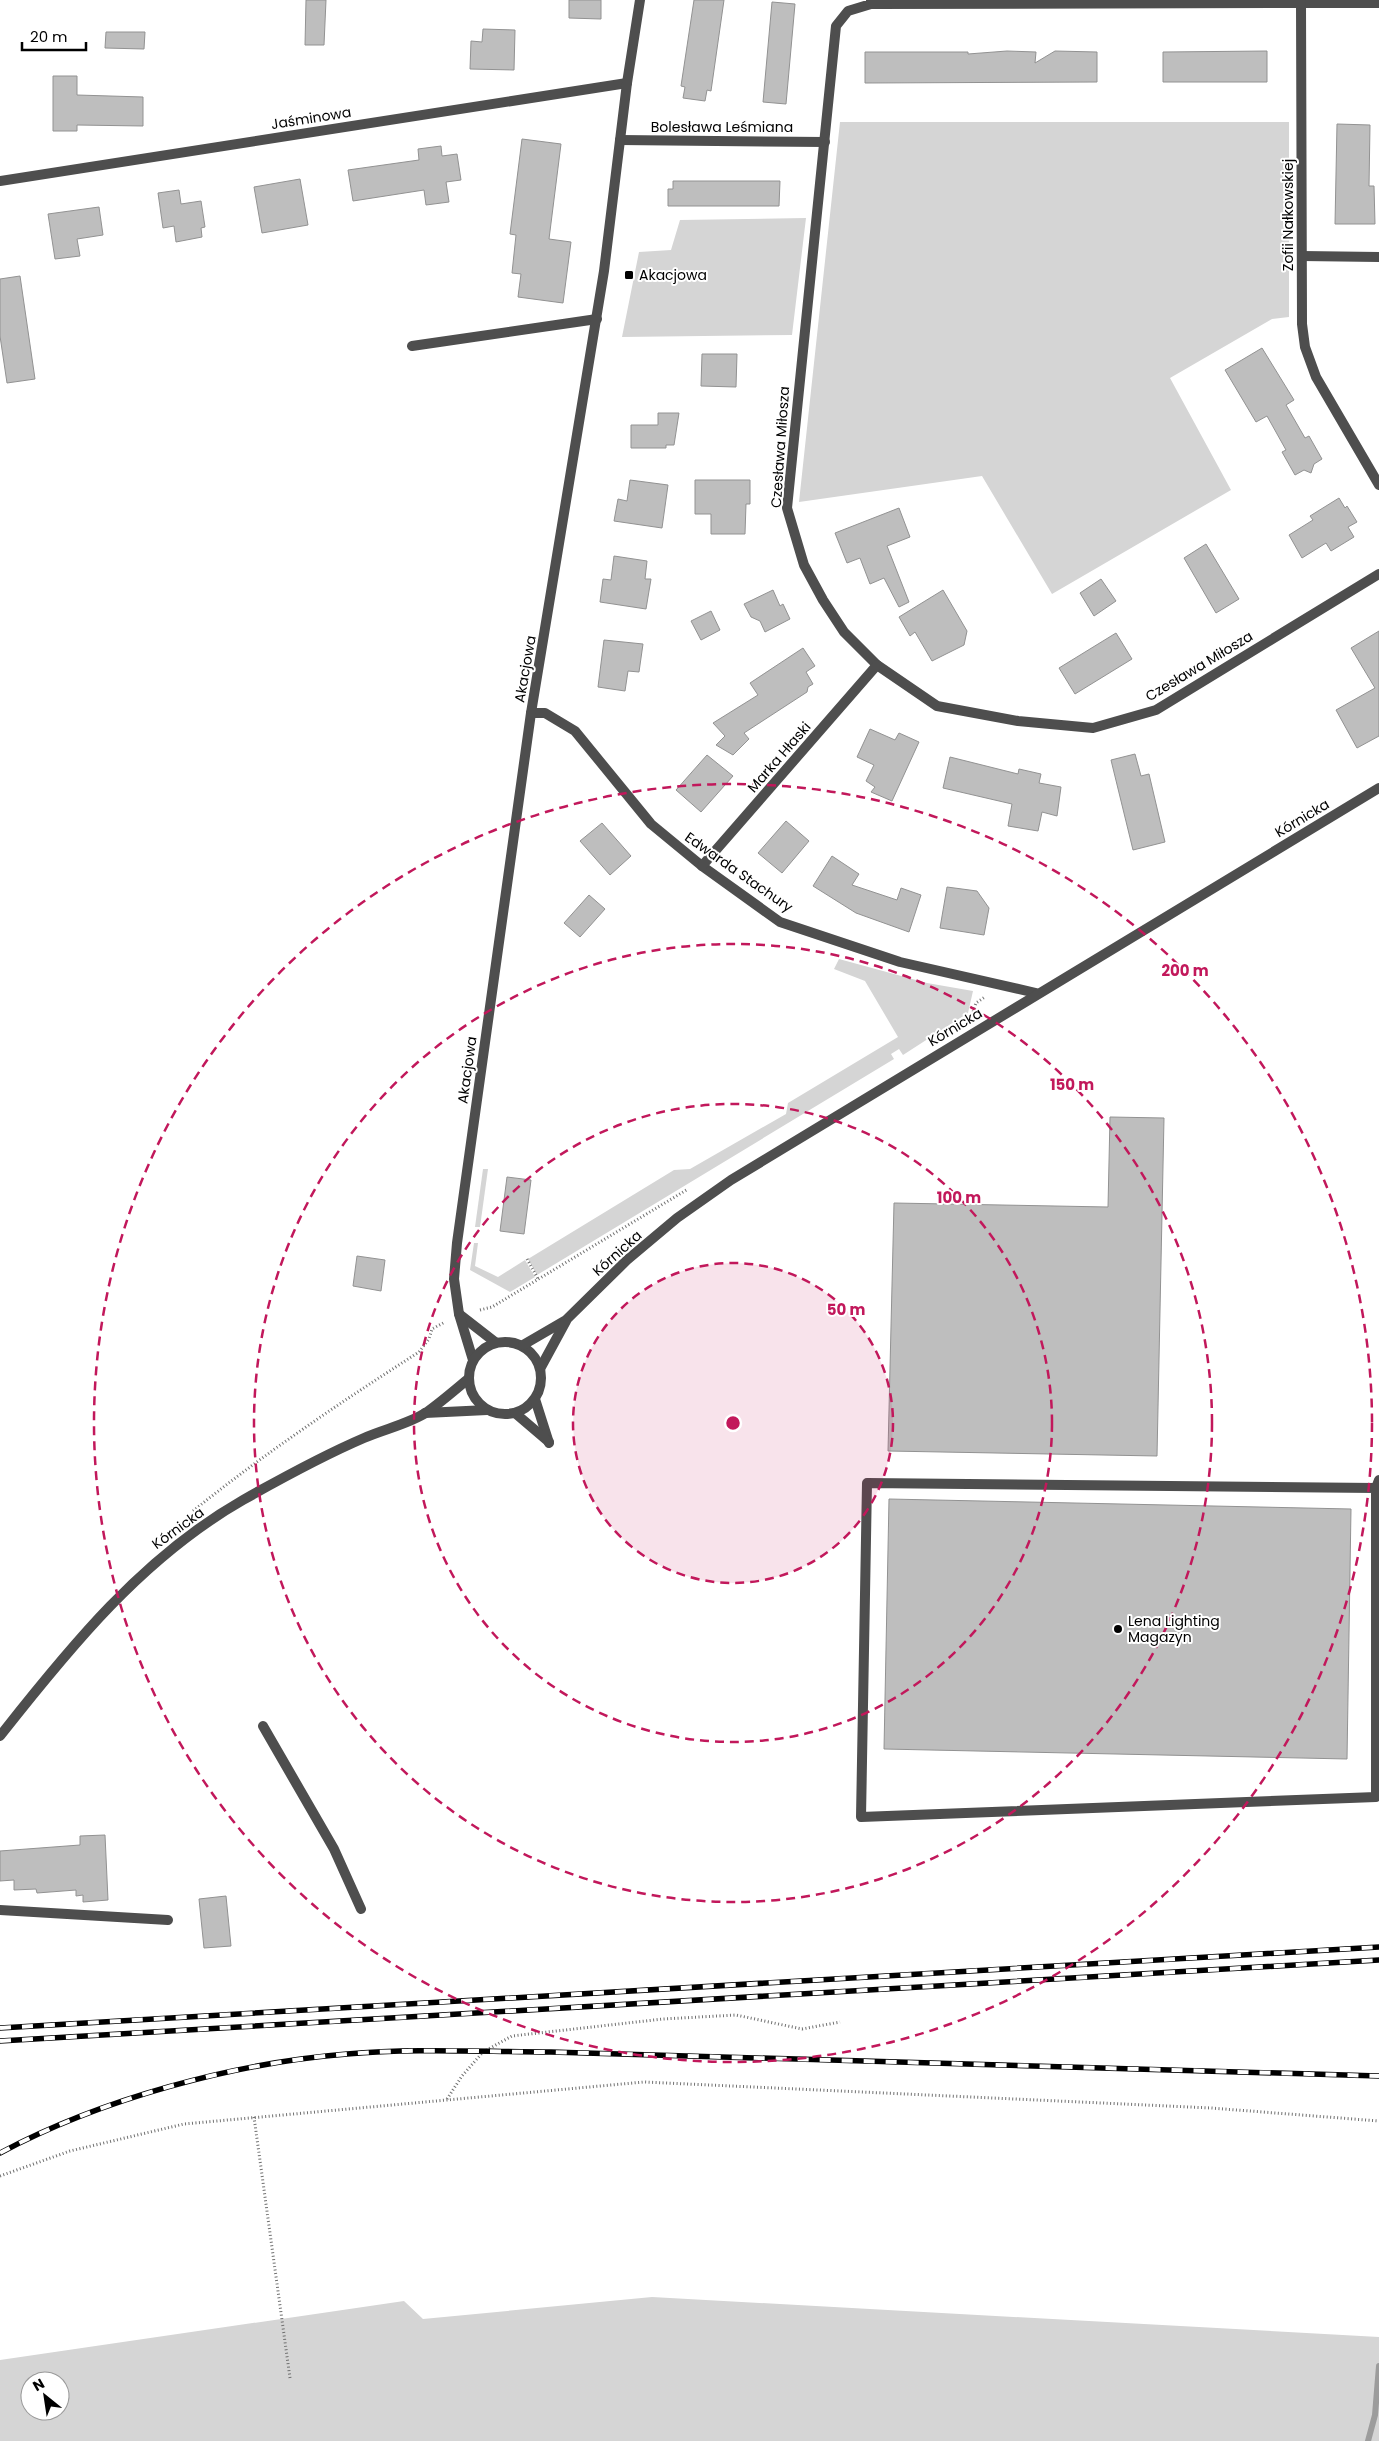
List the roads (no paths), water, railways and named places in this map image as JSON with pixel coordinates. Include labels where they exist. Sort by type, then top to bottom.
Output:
[{"type":"street","name":"Akacjowa","points":[[473,1360],[459,1314],[454,1279],[457,1243],[531,713],[597,320],[627,83],[640,0]]},
{"type":"street","name":"Czesława Miłosza","points":[[1302,3],[871,2],[848,11],[836,26],[787,508],[804,565],[822,600],[844,632],[877,665],[936,706],[1018,721],[1093,728],[1156,710],[1379,574]]},
{"type":"street","points":[[1302,3],[1379,3]]},
{"type":"street","name":"Zofii Nałkowskiej","points":[[1302,3],[1302,324],[1305,347],[1316,376],[1379,485]]},
{"type":"street","name":"Jaśminowa","points":[[0,181],[627,83]]},
{"type":"street","name":"Bolesława Leśmiana","points":[[620,140],[824,142]]},
{"type":"street","points":[[1302,256],[1379,257]]},
{"type":"street","points":[[412,346],[597,320]]},
{"type":"street","name":"Marka Hłaski","points":[[702,866],[877,665]]},
{"type":"street","name":"Edwarda Stachury","points":[[531,713],[545,713],[574,731],[650,824],[702,866],[780,922],[900,962],[1036,993]]},
{"type":"street","name":"Kórnicka","points":[[566,1320],[642,1248],[677,1218],[731,1180],[1036,993],[1379,788]]},
{"type":"street","points":[[459,1314],[495,1342]]},
{"type":"street","points":[[523,1345],[566,1320]]},
{"type":"street","points":[[426,1413],[487,1410],[501,1414],[515,1413],[526,1408],[535,1399],[540,1389],[541,1367],[566,1320]]},
{"type":"street","points":[[487,1410],[478,1402],[471,1391],[468,1379],[473,1360],[482,1349],[495,1342],[509,1341],[523,1345],[534,1354],[541,1367]]},
{"type":"street","points":[[426,1413],[468,1379]]},
{"type":"street","points":[[515,1413],[550,1443],[535,1399]]},
{"type":"street","name":"Kórnicka","points":[[0,1736],[67,1653],[114,1601],[147,1568],[190,1534],[240,1501],[303,1467],[364,1438],[426,1413]]},
{"type":"street","points":[[867,1483],[1378,1484],[1376,1796],[861,1817],[867,1483]]},
{"type":"street","points":[[263,1726],[334,1849],[360,1909]]},
{"type":"street","points":[[0,1910],[168,1920]]},
{"type":"waterway","points":[[1368,2441],[1375,2415],[1379,2366]]},
{"type":"railway","points":[[0,2028],[1379,1947]]},
{"type":"railway","points":[[0,2041],[1379,1960]]},
{"type":"railway","points":[[0,2153],[81,2116],[124,2100],[169,2087],[259,2066],[373,2052],[551,2052],[1379,2076]]},
{"type":"place","name":"Akacjowa","points":[[629,275]]},
{"type":"place","name":"Lena Lighting Magazyn","points":[[1118,1629]]}]
